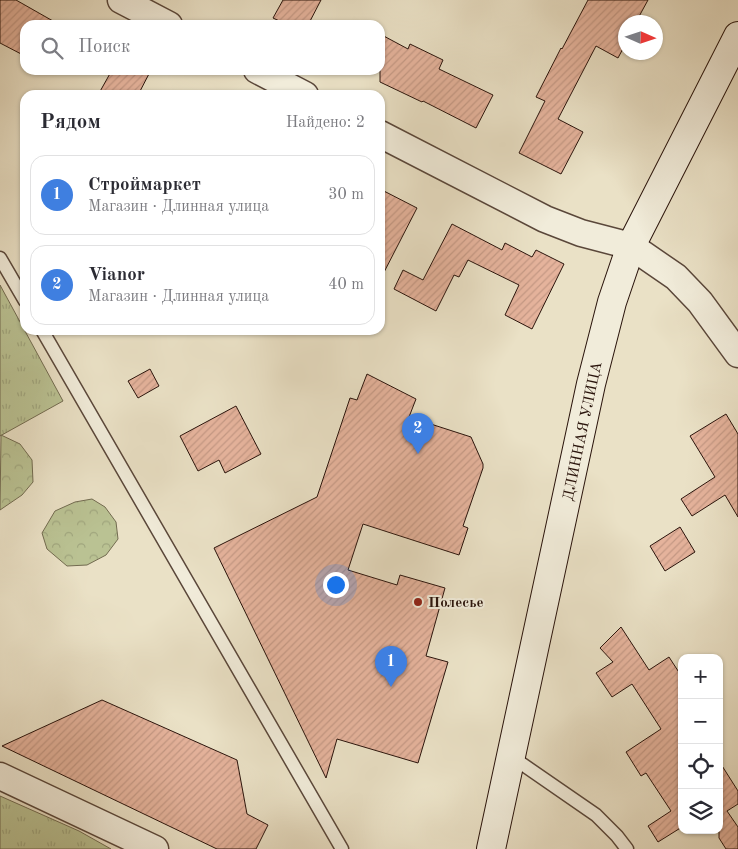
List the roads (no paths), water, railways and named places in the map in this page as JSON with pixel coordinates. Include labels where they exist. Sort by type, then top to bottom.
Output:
[{"type":"street","points":[[121,0],[160,20]]},
{"type":"street","name":"ДЛИННАЯ УЛИЦА","points":[[492,849],[591,384],[612,302],[631,246],[738,36]]},
{"type":"street","points":[[267,75],[295,90]]},
{"type":"street","points":[[385,137],[545,219],[581,232],[631,246],[676,277],[700,302],[738,354]]},
{"type":"street","points":[[0,776],[155,849]]},
{"type":"lane","points":[[0,258],[20,292]]},
{"type":"lane","points":[[45,335],[342,849]]},
{"type":"lane","points":[[512,756],[596,815],[627,849]]},
{"type":"place","name":"Vianor","points":[[418,454]]},
{"type":"place","name":"Полесье","points":[[418,602]]},
{"type":"place","name":"Строймаркет","points":[[391,687]]}]
